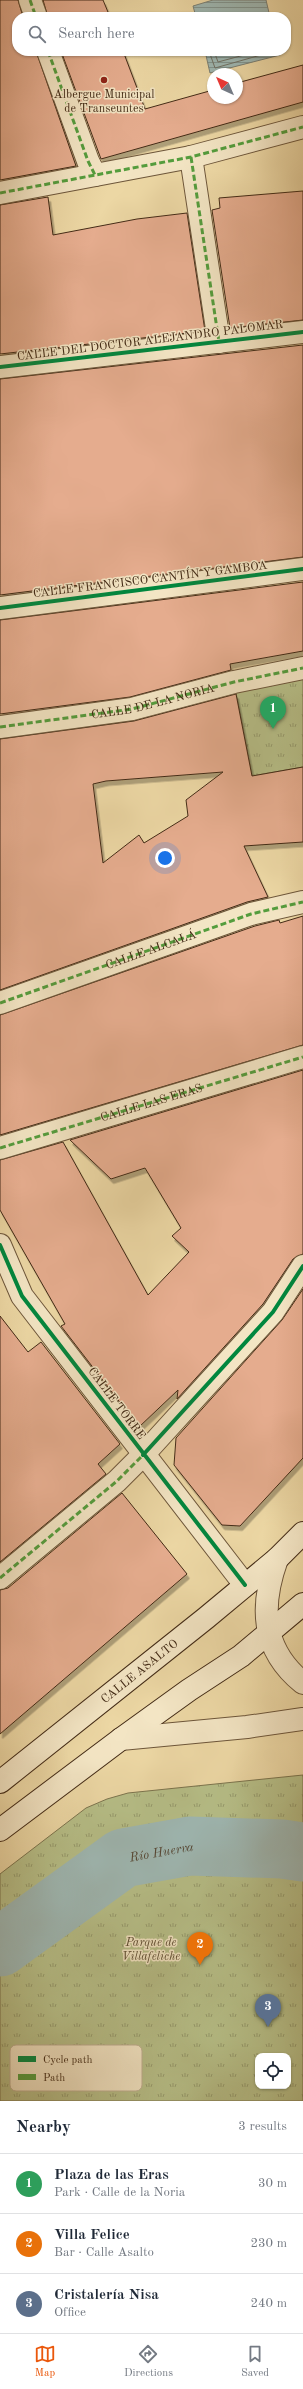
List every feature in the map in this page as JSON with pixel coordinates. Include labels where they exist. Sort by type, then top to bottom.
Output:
[{"type":"street","points":[[30,0],[34,12]]},
{"type":"street","points":[[50,56],[91,168]]},
{"type":"street","points":[[0,193],[46,184],[91,168],[191,157],[303,127]]},
{"type":"street","points":[[191,157],[219,342]]},
{"type":"street","name":"CALLE DEL DOCTOR ALEJANDRO PALOMAR","points":[[0,367],[303,332]]},
{"type":"street","name":"CALLE FRANCISCO CANTÍN Y GAMBOA","points":[[0,608],[303,569]]},
{"type":"street","name":"CALLE DE LA NORIA","points":[[0,727],[132,709],[234,682],[303,668]]},
{"type":"street","name":"CALLE ALCALÁ","points":[[0,1003],[251,914],[303,902]]},
{"type":"street","name":"CALLE LAS ERAS","points":[[0,1148],[303,1057]]},
{"type":"street","name":"CALLE TORRE","points":[[0,1245],[22,1296],[143,1455],[245,1585]]},
{"type":"street","points":[[0,1578],[117,1481],[143,1455],[273,1312],[303,1266]]},
{"type":"street","name":"CALLE ASALTO","points":[[0,1782],[206,1618],[277,1559],[303,1533]]},
{"type":"street","name":"CALLE ASALTO","points":[[277,1559],[266,1594],[266,1610],[270,1634],[282,1661],[303,1683]]},
{"type":"street","points":[[0,1830],[121,1739],[270,1634],[303,1604]]},
{"type":"street","points":[[121,1739],[247,1727],[303,1719]]},
{"type":"green space","points":[[303,668],[303,767],[252,776],[234,682]]},
{"type":"green space","name":"Parque de Villafeliche","points":[[303,1775],[303,2101],[0,2101],[0,1874],[86,1808],[107,1799],[128,1793]]},
{"type":"water","points":[[213,0],[266,0],[269,12],[195,12],[193,6]]},
{"type":"water","points":[[206,56],[276,56],[229,68],[209,68]]},
{"type":"building","points":[[0,0],[18,0],[22,12],[12,12],[12,56],[38,56],[76,166],[0,180]]},
{"type":"building","points":[[43,0],[103,0],[108,12],[47,12]]},
{"type":"building","points":[[63,56],[125,56],[145,109],[207,92],[207,104],[243,104],[243,81],[303,65],[303,102],[101,159]]},
{"type":"building","points":[[303,191],[303,320],[230,328],[212,210],[220,208],[219,198]]},
{"type":"building","points":[[48,197],[53,235],[137,219],[187,213],[205,331],[0,354],[0,205]]},
{"type":"building","points":[[303,345],[303,557],[0,595],[0,379]]},
{"type":"building","points":[[303,582],[303,651],[230,664],[231,670],[130,697],[0,714],[0,620]]},
{"type":"building","points":[[236,694],[252,776],[303,767],[303,842],[244,846],[268,897],[247,902],[0,990],[0,739],[134,721]],"holes":[[[223,772],[186,800],[188,816],[144,843],[139,835],[103,863],[93,784],[106,781]]]},
{"type":"building","points":[[303,916],[303,1045],[0,1135],[0,1015],[255,926],[279,920],[280,923]]},
{"type":"building","points":[[303,1070],[303,1254],[293,1259],[263,1304],[177,1399],[178,1390],[139,1427],[61,1326],[65,1324],[0,1210],[0,1160],[63,1142],[148,1295],[189,1252],[172,1236],[181,1228],[145,1168],[111,1179],[70,1140]]},
{"type":"building","points":[[303,1289],[303,1458],[240,1526],[222,1525],[174,1465],[176,1438],[282,1320]]},
{"type":"building","points":[[0,1316],[28,1352],[41,1342],[120,1444],[98,1464],[106,1474],[0,1562]]},
{"type":"building","points":[[122,1493],[187,1574],[0,1734],[0,1590],[8,1588]]},
{"type":"waterway","name":"Río Huerva","points":[[0,1947],[123,1858],[190,1846],[282,1849],[303,1852]]},
{"type":"marked path","points":[[30,0],[34,12]]},
{"type":"marked path","points":[[50,56],[88,161],[95,175]]},
{"type":"marked path","points":[[0,193],[191,157],[303,127]]},
{"type":"marked path","points":[[191,157],[219,342]]},
{"type":"marked path","points":[[0,727],[132,709],[234,682],[303,668]]},
{"type":"marked path","points":[[0,1003],[251,914],[303,902]]},
{"type":"marked path","points":[[0,1148],[303,1057]]},
{"type":"marked path","points":[[0,1578],[117,1481],[143,1455]]},
{"type":"cycle path","points":[[0,367],[303,332]]},
{"type":"cycle path","points":[[0,608],[303,569]]},
{"type":"cycle path","points":[[0,1245],[22,1296],[245,1585]]},
{"type":"cycle path","points":[[143,1455],[273,1312],[303,1266]]},
{"type":"place","name":"Albergue Municipal de Transeuntes","points":[[104,80]]},
{"type":"place","name":"Plaza de las Eras","points":[[273,729]]},
{"type":"place","name":"Villa Felice","points":[[200,1965]]},
{"type":"place","name":"Cristalería Nisa","points":[[268,2027]]}]
